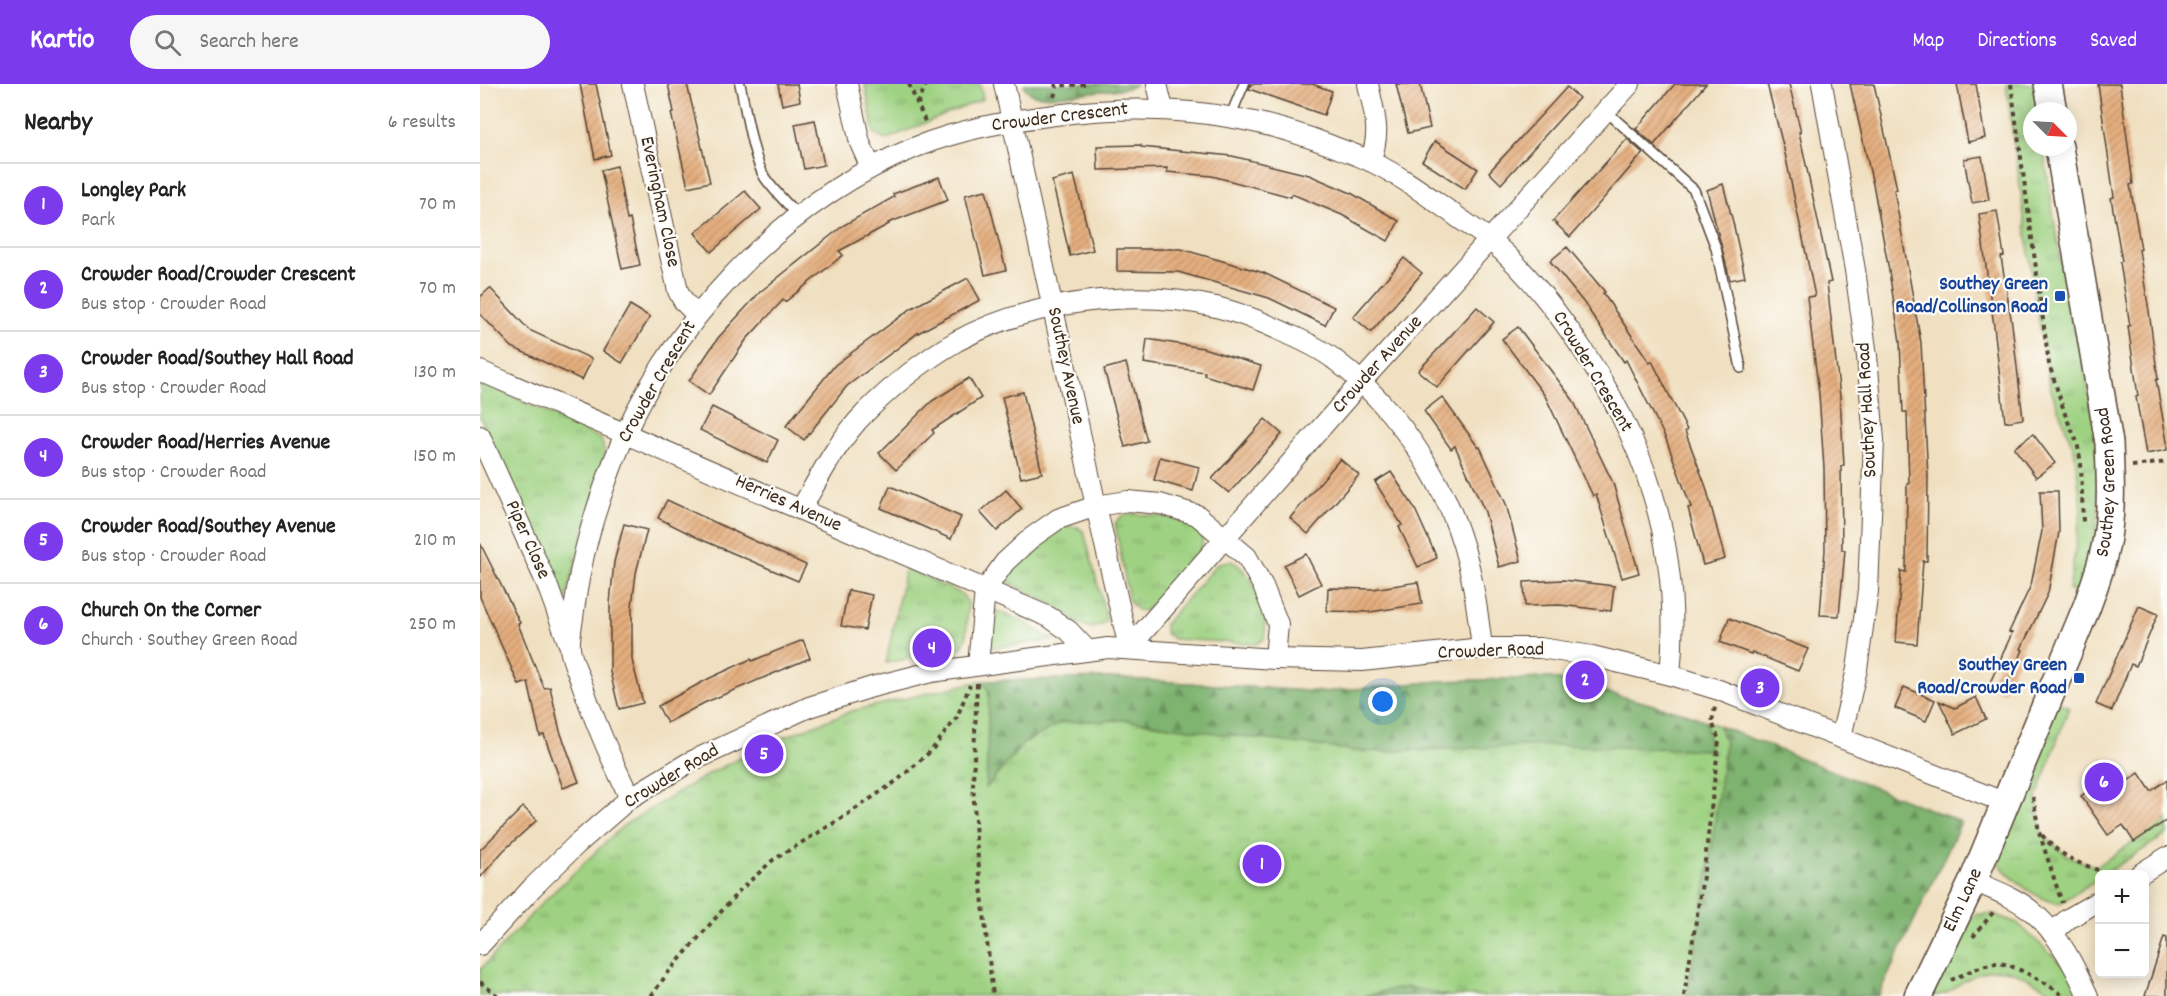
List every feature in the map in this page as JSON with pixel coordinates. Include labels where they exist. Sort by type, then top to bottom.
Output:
[{"type":"street","name":"Everingham Close","points":[[633,84],[678,291],[684,302],[697,315]]},
{"type":"street","points":[[847,84],[860,143],[871,168]]},
{"type":"street","name":"Southey Avenue","points":[[1004,84],[1129,648]]},
{"type":"street","points":[[1157,84],[1163,109]]},
{"type":"street","points":[[1368,84],[1377,127],[1377,140],[1370,161]]},
{"type":"street","name":"Crowder Avenue","points":[[1129,648],[1361,382],[1630,84]]},
{"type":"street","name":"Southey Hall Road","points":[[1822,84],[1855,270],[1867,356],[1874,440],[1868,591],[1857,669],[1841,737]]},
{"type":"street","points":[[2049,84],[2052,102]]},
{"type":"street","name":"Crowder Crescent","points":[[630,798],[595,723],[570,647],[580,564],[599,501],[625,432],[670,354],[697,315],[750,257],[799,216],[871,168],[961,131],[1013,120],[1100,111],[1163,109],[1199,112],[1272,126],[1370,161],[1417,188],[1490,240],[1553,307],[1606,388],[1638,450],[1665,537],[1670,572],[1674,636],[1670,675]]},
{"type":"street","name":"Southey Green Road","points":[[2006,803],[2087,606],[2099,573],[2108,531],[2111,489],[2101,390],[2061,156]]},
{"type":"street","points":[[801,509],[826,464],[864,414],[908,375],[957,341],[1008,319],[1102,299],[1152,298],[1214,307],[1260,321],[1304,341],[1334,359],[1361,382],[1393,417],[1417,448],[1436,479],[1468,556],[1482,648]]},
{"type":"street","name":"Herries Avenue","points":[[480,371],[1048,617],[1069,631],[1087,650]]},
{"type":"street","name":"Piper Close","points":[[480,436],[546,582],[570,647]]},
{"type":"street","points":[[978,665],[986,590],[1005,562],[1031,538],[1058,519],[1096,506],[1128,501],[1160,504],[1197,516],[1247,557],[1263,586],[1278,624],[1275,659]]},
{"type":"street","name":"Crowder Road","points":[[480,945],[532,888],[576,845],[630,798],[688,763],[809,706],[872,687],[931,672],[1087,650],[1129,648],[1275,659],[1362,661],[1482,648],[1540,648],[1592,656],[1670,675],[1719,690],[2006,803]]},
{"type":"street","name":"Elm Lane","points":[[1918,996],[1973,881],[2006,803]]},
{"type":"street","points":[[2146,870],[2167,857]]},
{"type":"street","points":[[1973,881],[2007,896],[2035,913],[2052,933],[2076,971],[2088,996]]},
{"type":"street","points":[[2052,933],[2068,919],[2095,903]]},
{"type":"lane","points":[[740,84],[757,159],[764,176],[799,216]]},
{"type":"lane","points":[[1230,117],[1244,84]]},
{"type":"lane","points":[[1605,110],[1694,190],[1716,248],[1741,368]]},
{"type":"path","points":[[909,84],[933,141]]},
{"type":"path","points":[[918,105],[926,84]]},
{"type":"path","points":[[1054,84],[1058,86],[1084,84]]},
{"type":"path","points":[[2011,84],[2049,364],[2066,417],[2077,442],[2081,463],[2083,528]]},
{"type":"path","points":[[2110,469],[2167,462]]},
{"type":"path","points":[[651,996],[667,974],[739,891],[773,860],[842,818],[898,780],[931,751],[957,717],[978,665]]},
{"type":"path","points":[[978,665],[974,805],[980,888],[993,996]]},
{"type":"path","points":[[1684,996],[1704,870],[1719,740],[1712,722],[1719,690]]},
{"type":"path","points":[[2026,755],[2039,832],[2068,919]]},
{"type":"path","points":[[2039,832],[2052,847],[2076,863],[2097,870]]},
{"type":"path","points":[[1968,946],[2007,896]]},
{"type":"path","points":[[1954,972],[1949,981],[1972,970],[1996,963],[2006,964],[2063,996]]},
{"type":"path","points":[[480,982],[498,996]]},
{"type":"green space","points":[[865,84],[980,84],[983,99],[885,140],[874,133]]},
{"type":"green space","points":[[1024,84],[1137,84],[1129,88],[1049,97],[1033,95]]},
{"type":"green space","points":[[2006,84],[2034,84],[2037,102],[2023,102],[2023,156],[2044,156],[2069,316],[2081,352],[2096,431],[2098,515],[2091,556],[2079,595],[2069,590],[2081,510],[2078,477],[2074,450],[2050,387],[2037,311]]},
{"type":"green space","points":[[480,381],[601,439],[605,452],[603,464],[566,598],[562,598],[480,417]]},
{"type":"green space","points":[[1133,514],[1181,521],[1190,525],[1203,538],[1201,549],[1194,558],[1146,611],[1137,610],[1129,601],[1115,523],[1123,515]]},
{"type":"green space","points":[[1065,526],[1078,527],[1084,532],[1107,620],[1101,625],[1091,628],[1079,624],[1063,610],[1007,581],[1010,572],[1023,556],[1039,542]]},
{"type":"green space","points":[[1231,561],[1247,574],[1258,595],[1264,618],[1264,639],[1256,644],[1174,639],[1165,633],[1165,624],[1218,563]]},
{"type":"green space","points":[[905,568],[962,594],[968,603],[966,638],[962,647],[952,651],[886,663]]},
{"type":"green space","points":[[994,610],[1020,620],[1053,640],[990,648]]},
{"type":"green space","points":[[1110,678],[1323,692],[1441,681],[1551,678],[1688,714],[1961,822],[1878,996],[480,996],[480,970],[542,903],[624,825],[710,773],[776,740],[852,711],[980,681]]},
{"type":"green space","points":[[1110,678],[1323,692],[1441,681],[1551,678],[1688,714],[1706,721],[1710,750],[1557,745],[1365,752],[1128,720],[1062,722],[1024,743],[986,788],[989,690],[980,681]]},
{"type":"green space","points":[[2050,699],[2069,707],[2037,797],[2042,834],[2068,856],[2096,867],[2167,819],[2167,834],[2111,870],[2095,870],[2095,881],[2059,904],[2037,895],[2009,875],[1987,848]]},
{"type":"green space","points":[[1719,726],[1961,822],[1878,996],[1687,996],[1708,873],[1725,743]]},
{"type":"green space","points":[[1977,914],[1993,914],[2017,923],[2075,976],[2082,990],[2077,996],[2057,996],[2029,979],[1998,969],[1975,975],[1948,992],[1932,996],[1963,926]]},
{"type":"green space","points":[[1408,987],[1450,996],[1365,996],[1366,995]]},
{"type":"building","points":[[580,84],[596,84],[611,155],[595,159]]},
{"type":"building","points":[[668,84],[687,84],[710,182],[688,187],[671,113],[674,112]]},
{"type":"building","points":[[778,84],[797,84],[800,101],[782,105]]},
{"type":"building","points":[[1251,84],[1312,84],[1332,91],[1324,115],[1249,89]]},
{"type":"building","points":[[1396,84],[1420,84],[1430,128],[1408,133]]},
{"type":"building","points":[[1675,84],[1706,84],[1654,145],[1636,129]]},
{"type":"building","points":[[1767,84],[1789,84],[1831,282],[1827,283],[1840,397],[1844,465],[1841,466],[1842,550],[1845,550],[1839,616],[1820,615],[1825,550],[1824,468],[1819,394],[1807,297],[1815,296],[1784,149]]},
{"type":"building","points":[[1850,84],[1874,84],[1897,189],[1894,190],[1921,343],[1928,477],[1927,561],[1923,561],[1917,644],[1896,642],[1901,571],[1906,572],[1907,484],[1909,484],[1907,412],[1903,412],[1900,342],[1888,265],[1874,189]]},
{"type":"building","points":[[1957,84],[1976,84],[1985,138],[1968,142]]},
{"type":"building","points":[[2098,84],[2120,84],[2133,184],[2130,185],[2141,249],[2139,250],[2158,379],[2156,380],[2167,442],[2167,450],[2146,454],[2136,397],[2138,396],[2128,326],[2130,326],[2111,198],[2114,197]]},
{"type":"building","points":[[1567,87],[1579,98],[1501,184],[1489,172]]},
{"type":"building","points":[[815,120],[824,165],[804,169],[795,124]]},
{"type":"building","points":[[1627,139],[1643,153],[1570,237],[1553,221]]},
{"type":"building","points":[[1435,141],[1478,169],[1465,189],[1422,161]]},
{"type":"building","points":[[1141,145],[1141,147],[1232,156],[1309,175],[1351,193],[1399,221],[1388,241],[1342,215],[1292,194],[1291,197],[1212,176],[1167,172],[1167,168],[1098,170],[1097,146]]},
{"type":"building","points":[[1982,156],[1989,200],[1972,203],[1964,159]]},
{"type":"building","points":[[617,166],[627,220],[630,219],[640,265],[622,269],[601,170]]},
{"type":"building","points":[[1074,175],[1093,250],[1070,256],[1052,181]]},
{"type":"building","points":[[939,177],[948,200],[888,223],[839,251],[843,255],[785,302],[783,300],[746,340],[709,395],[689,381],[718,338],[760,292],[844,225],[894,197],[893,194]]},
{"type":"building","points":[[1723,184],[1745,277],[1730,280],[1707,190]]},
{"type":"building","points":[[986,190],[1006,270],[985,275],[965,195]]},
{"type":"building","points":[[745,191],[761,209],[711,252],[695,233]]},
{"type":"building","points":[[1997,211],[2023,419],[2005,422],[1979,214]]},
{"type":"building","points":[[1567,247],[1605,292],[1603,293],[1650,363],[1652,361],[1687,430],[1685,431],[1706,487],[1725,559],[1703,565],[1688,508],[1691,507],[1666,439],[1626,360],[1624,362],[1584,303],[1550,261]]},
{"type":"building","points":[[1117,249],[1181,249],[1264,273],[1334,307],[1325,325],[1269,298],[1178,272],[1117,271]]},
{"type":"building","points":[[1404,258],[1422,273],[1371,332],[1353,317]]},
{"type":"building","points":[[968,278],[980,300],[918,333],[847,386],[804,440],[786,426],[835,365],[912,308]]},
{"type":"building","points":[[490,288],[529,330],[592,359],[582,380],[512,347],[480,314],[480,297]]},
{"type":"building","points":[[630,305],[650,317],[622,363],[603,351]]},
{"type":"building","points":[[1477,307],[1494,322],[1437,387],[1418,371]]},
{"type":"building","points":[[1518,327],[1573,400],[1613,483],[1639,573],[1622,578],[1596,494],[1593,496],[1545,396],[1502,339]]},
{"type":"building","points":[[1147,339],[1203,348],[1261,366],[1253,390],[1204,375],[1205,372],[1144,363]]},
{"type":"building","points":[[1126,363],[1147,441],[1125,447],[1104,369]]},
{"type":"building","points":[[969,378],[981,398],[932,430],[934,433],[896,470],[879,453],[932,401]]},
{"type":"building","points":[[1023,392],[1042,473],[1021,478],[1002,397]]},
{"type":"building","points":[[1442,397],[1480,447],[1506,504],[1521,561],[1499,567],[1485,512],[1455,446],[1451,449],[1424,411]]},
{"type":"building","points":[[712,407],[778,440],[767,463],[700,430]]},
{"type":"building","points":[[1265,419],[1282,434],[1229,493],[1212,479]]},
{"type":"building","points":[[2033,434],[2055,463],[2036,477],[2014,448]]},
{"type":"building","points":[[1160,457],[1199,467],[1193,491],[1154,480]]},
{"type":"building","points":[[1340,459],[1359,475],[1308,534],[1290,518]]},
{"type":"building","points":[[1391,472],[1414,507],[1437,558],[1418,567],[1399,527],[1402,525],[1375,482]]},
{"type":"building","points":[[890,486],[961,517],[951,539],[881,508]]},
{"type":"building","points":[[1006,490],[1022,509],[997,531],[980,512]]},
{"type":"building","points":[[2040,491],[2058,491],[2059,532],[2048,593],[2021,649],[2023,650],[2004,692],[1989,685],[2012,633],[2009,632],[2031,585],[2042,531]]},
{"type":"building","points":[[667,500],[806,565],[798,581],[700,539],[658,518]]},
{"type":"building","points":[[624,524],[647,530],[636,573],[632,606],[632,660],[643,703],[619,709],[610,672],[610,603],[614,562]]},
{"type":"building","points":[[480,543],[520,623],[518,624],[544,688],[550,687],[560,731],[579,782],[563,788],[544,735],[540,736],[528,682],[519,685],[480,597]]},
{"type":"building","points":[[1306,554],[1321,584],[1299,595],[1284,565]]},
{"type":"building","points":[[1563,580],[1614,586],[1611,611],[1560,605],[1525,606],[1524,582]]},
{"type":"building","points":[[1418,582],[1422,604],[1370,612],[1327,611],[1328,588],[1373,589]]},
{"type":"building","points":[[848,590],[872,595],[865,630],[841,626]]},
{"type":"building","points":[[2139,606],[2158,614],[2136,666],[2131,664],[2112,711],[2096,704]]},
{"type":"building","points":[[1729,618],[1808,649],[1798,671],[1720,642]]},
{"type":"building","points":[[803,640],[810,658],[704,703],[667,723],[658,706],[751,659],[752,661]]},
{"type":"building","points":[[1904,687],[1935,700],[1926,721],[1895,708]]},
{"type":"building","points":[[1976,697],[1986,719],[1955,734],[1939,701],[1955,708]]},
{"type":"building","points":[[2120,769],[2128,781],[2139,773],[2151,791],[2167,780],[2167,820],[2134,842],[2123,825],[2108,835],[2081,796]]},
{"type":"building","points":[[523,807],[537,820],[503,851],[480,878],[480,850]]},
{"type":"building","points":[[2164,937],[2167,938],[2167,996],[2145,996]]},
{"type":"place","name":"Southey Green Road/Collinson Road","points":[[2060,296]]},
{"type":"place","name":"Crowder Road/Herries Avenue","points":[[932,648]]},
{"type":"place","name":"Southey Green Road/Crowder Road","points":[[2079,678]]},
{"type":"place","name":"Crowder Road/Crowder Crescent","points":[[1585,680]]},
{"type":"place","name":"Crowder Road/Southey Hall Road","points":[[1760,688]]},
{"type":"place","name":"Crowder Road/Southey Avenue","points":[[764,754]]},
{"type":"place","name":"Church On the Corner","points":[[2104,782]]},
{"type":"place","name":"Longley Park","points":[[1262,864]]}]
